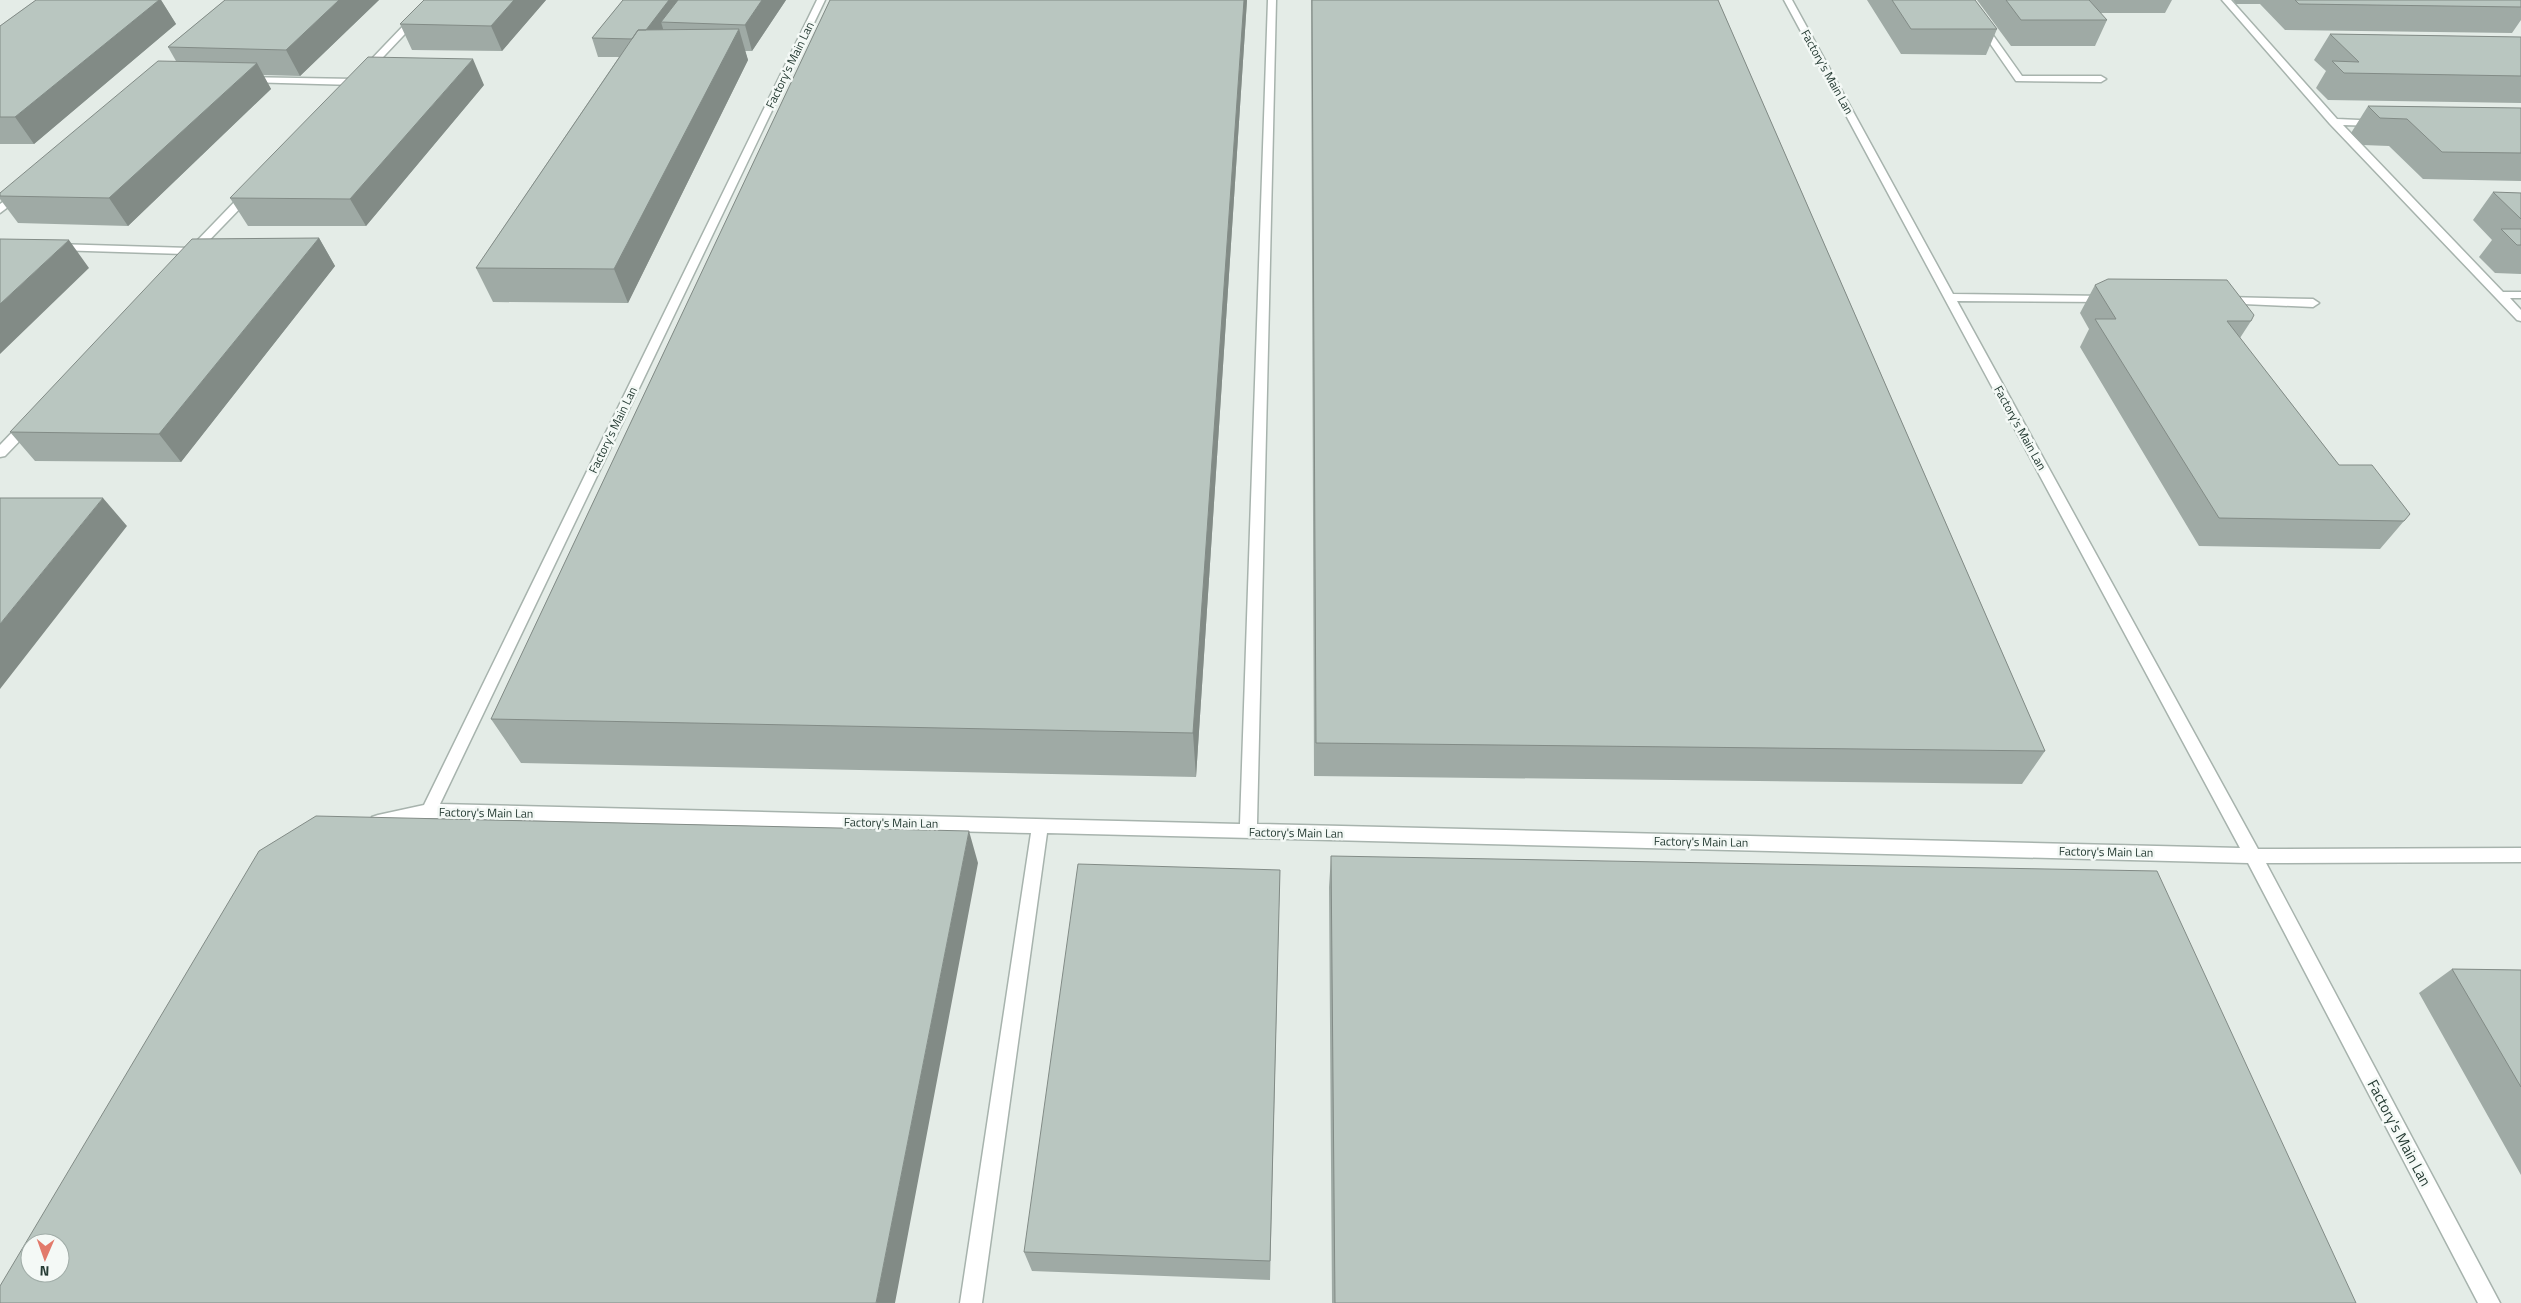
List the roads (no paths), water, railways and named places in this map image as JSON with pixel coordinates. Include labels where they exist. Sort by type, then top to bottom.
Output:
[{"type":"lane","points":[[341,96],[433,0]]},
{"type":"lane","name":"Factory's Main Lan","points":[[821,0],[430,811],[2253,856],[2521,855]]},
{"type":"lane","points":[[1248,831],[1272,0]]},
{"type":"lane","name":"Factory's Main Lan","points":[[1788,0],[2253,856],[2489,1303]]},
{"type":"lane","points":[[1964,0],[2019,79],[2100,79]]},
{"type":"lane","points":[[2226,0],[2334,122],[2521,317]]},
{"type":"lane","points":[[240,80],[355,82]]},
{"type":"lane","points":[[2334,122],[2393,123]]},
{"type":"lane","points":[[0,210],[29,185]]},
{"type":"lane","points":[[179,265],[254,188]]},
{"type":"lane","points":[[39,246],[193,251]]},
{"type":"lane","points":[[2500,295],[2521,296]]},
{"type":"lane","points":[[1949,296],[2116,300]]},
{"type":"lane","points":[[2215,301],[2313,303]]},
{"type":"lane","points":[[0,453],[34,417]]},
{"type":"lane","points":[[357,826],[430,811]]},
{"type":"lane","points":[[971,1303],[1040,826]]},
{"type":"lane","points":[[2489,1303],[2494,1303]]}]
